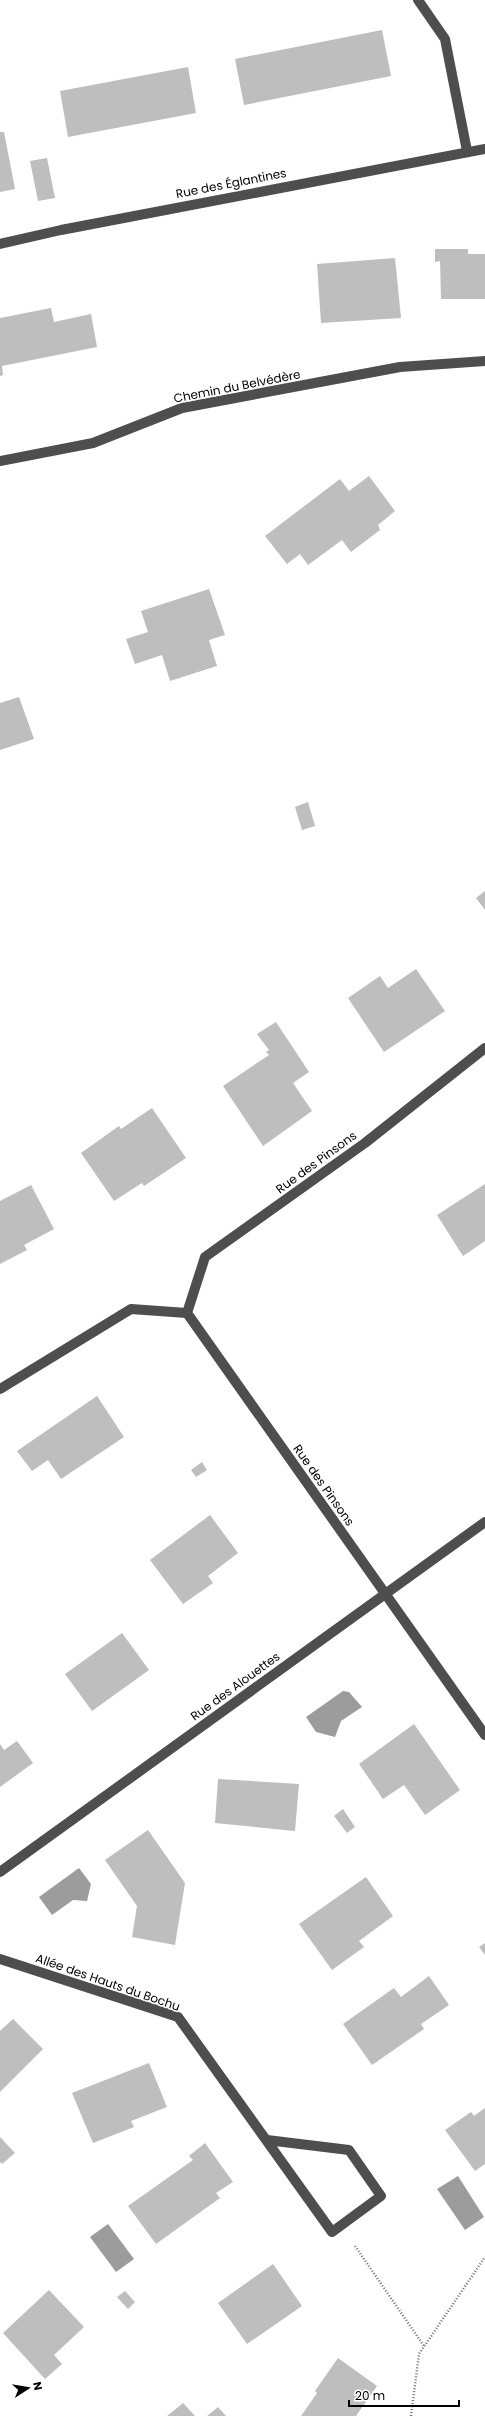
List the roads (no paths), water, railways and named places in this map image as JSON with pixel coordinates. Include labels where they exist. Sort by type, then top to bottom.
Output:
[{"type":"street","points":[[418,0],[445,39],[467,151]]},
{"type":"street","name":"Rue des Églantines","points":[[0,244],[61,230],[467,151],[485,149]]},
{"type":"street","name":"Chemin du Belvédère","points":[[0,461],[93,443],[182,408],[400,367],[485,361]]},
{"type":"street","name":"Rue des Pinsons","points":[[485,1048],[365,1143],[206,1258],[187,1313],[485,1735]]},
{"type":"street","points":[[0,1389],[131,1309],[187,1313]]},
{"type":"street","name":"Rue des Alouettes","points":[[0,1872],[485,1522]]},
{"type":"street","name":"Allée des Hauts du Bochu","points":[[0,1959],[178,2017],[332,2232],[381,2196],[349,2150],[267,2140]]}]
